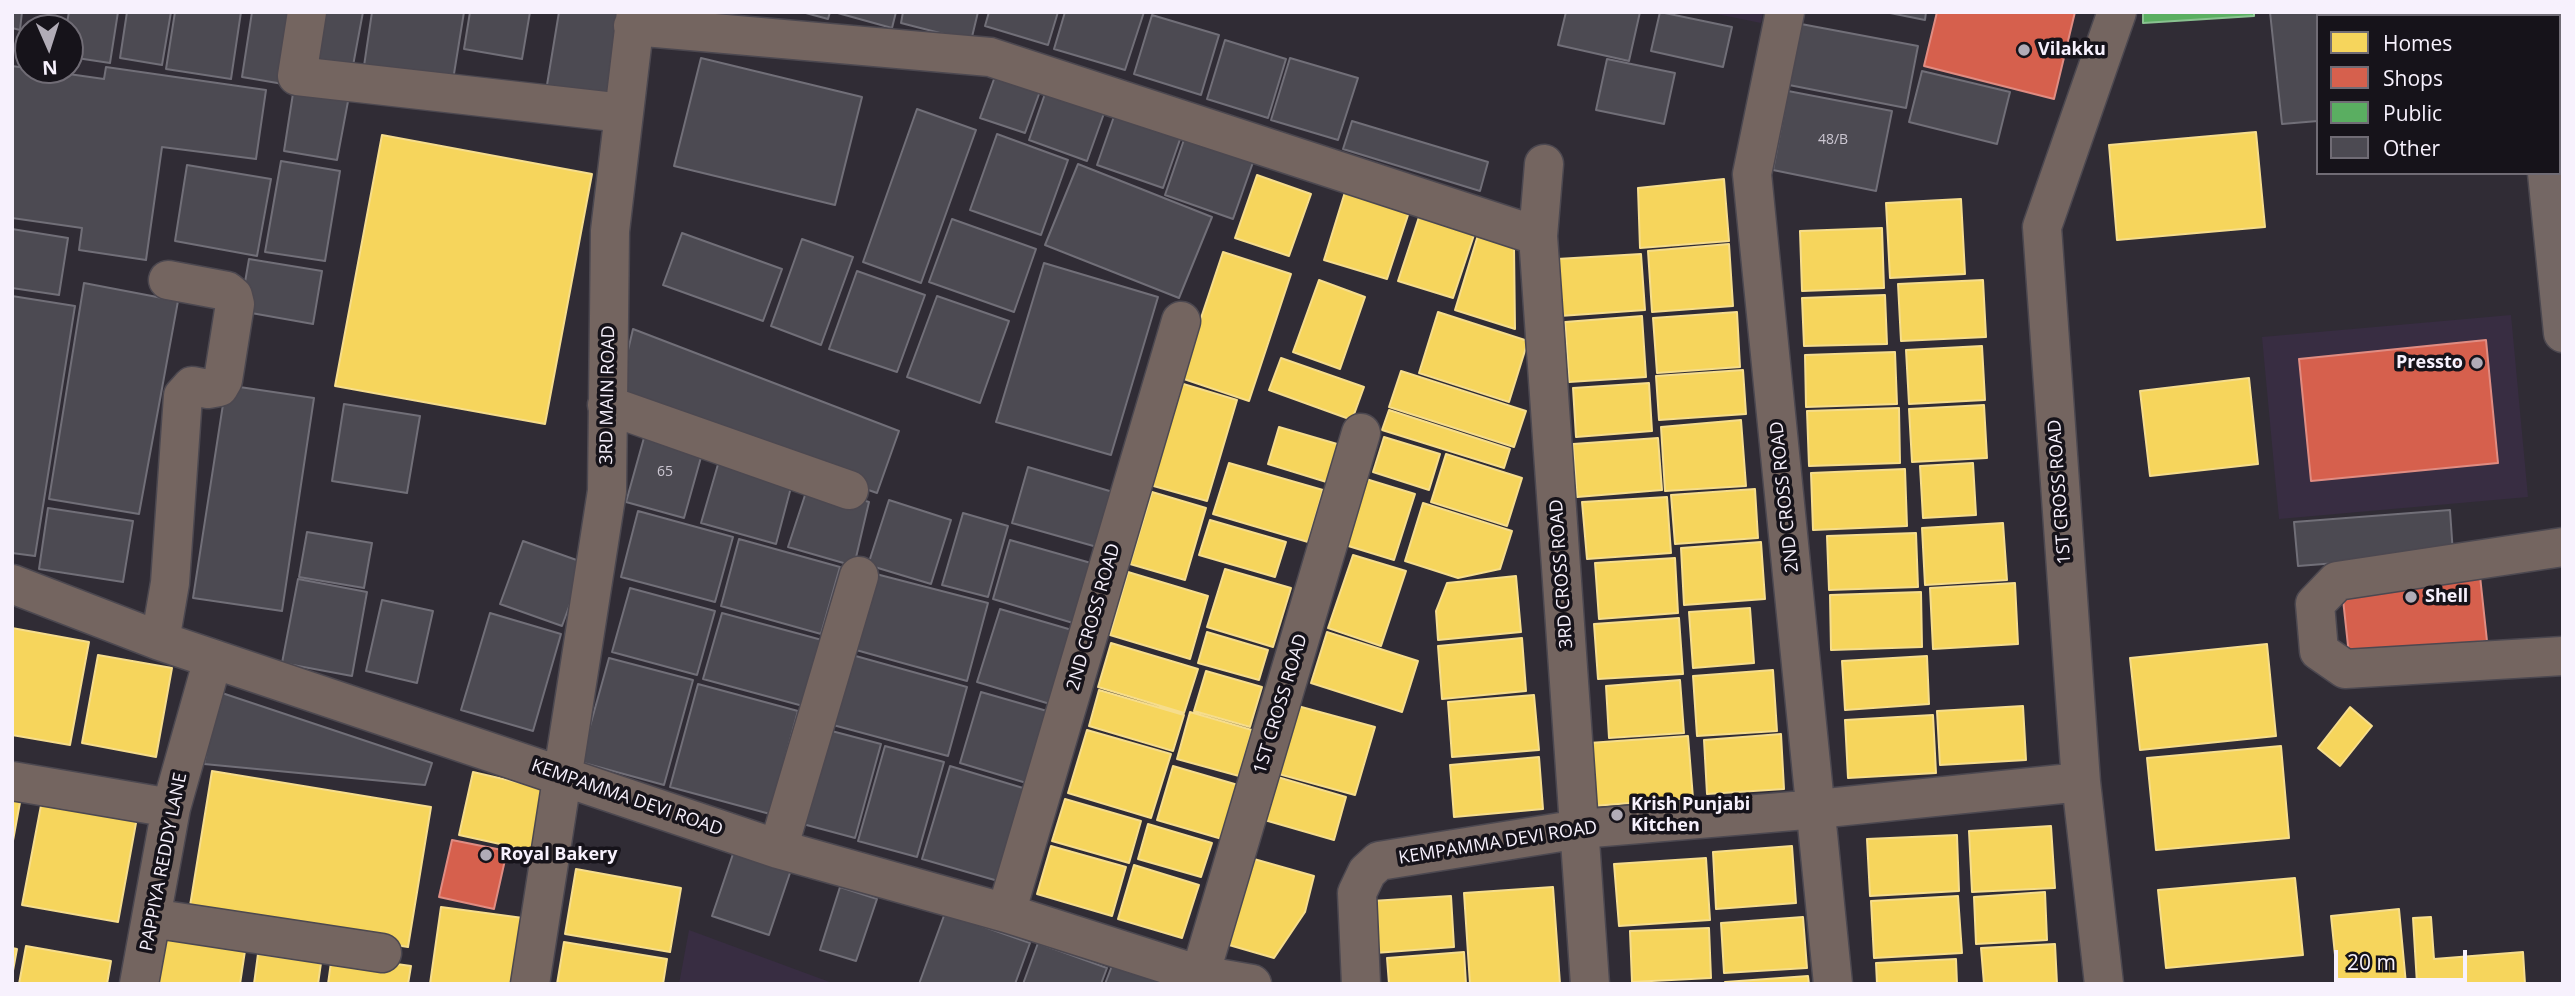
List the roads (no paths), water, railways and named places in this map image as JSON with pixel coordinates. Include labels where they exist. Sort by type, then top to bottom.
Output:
[{"type":"main road","points":[[2547,175],[2563,333]]},
{"type":"street","points":[[307,12],[298,76],[623,113]]},
{"type":"street","name":"2ND CROSS ROAD","points":[[1786,12],[1752,174],[1833,984]]},
{"type":"street","name":"1ST CROSS ROAD","points":[[2104,984],[2081,782],[2042,227],[2117,12]]},
{"type":"street","points":[[634,19],[990,57],[1538,236]]},
{"type":"street","name":"3RD MAIN ROAD","points":[[530,984],[607,491],[610,231],[634,19]]},
{"type":"street","name":"3RD CROSS ROAD","points":[[1544,164],[1538,236],[1590,984]]},
{"type":"street","points":[[160,642],[170,583],[183,396],[192,386],[208,389],[219,387],[223,380],[235,304],[233,296],[227,291],[168,280]]},
{"type":"street","name":"2ND CROSS ROAD","points":[[1006,914],[1181,321]]},
{"type":"street","points":[[607,405],[849,490]]},
{"type":"street","name":"1ST CROSS ROAD","points":[[1200,975],[1361,433]]},
{"type":"street","points":[[2563,547],[2337,581],[2315,604],[2319,651],[2345,669],[2563,656]]},
{"type":"street","points":[[778,849],[859,576]]},
{"type":"street","name":"KEMPAMMA DEVI ROAD","points":[[12,584],[160,642],[778,849],[1006,914],[1200,975],[1252,984]]},
{"type":"street","name":"PAPPIYA REDDY LANE","points":[[139,984],[171,808],[212,659]]},
{"type":"street","points":[[12,781],[171,808]]},
{"type":"street","name":"KEMPAMMA DEVI ROAD","points":[[1361,984],[1357,893],[1367,872],[1379,861],[1580,829],[1817,810],[2081,782]]},
{"type":"street","points":[[151,918],[382,953]]},
{"type":"place","name":"Vilakku","points":[[2024,50]]},
{"type":"place","name":"Pressto","points":[[2477,363]]},
{"type":"place","name":"Shell","points":[[2411,597]]},
{"type":"place","name":"Krish Punjabi Kitchen","points":[[1617,815]]},
{"type":"place","name":"Royal Bakery","points":[[486,855]]}]
